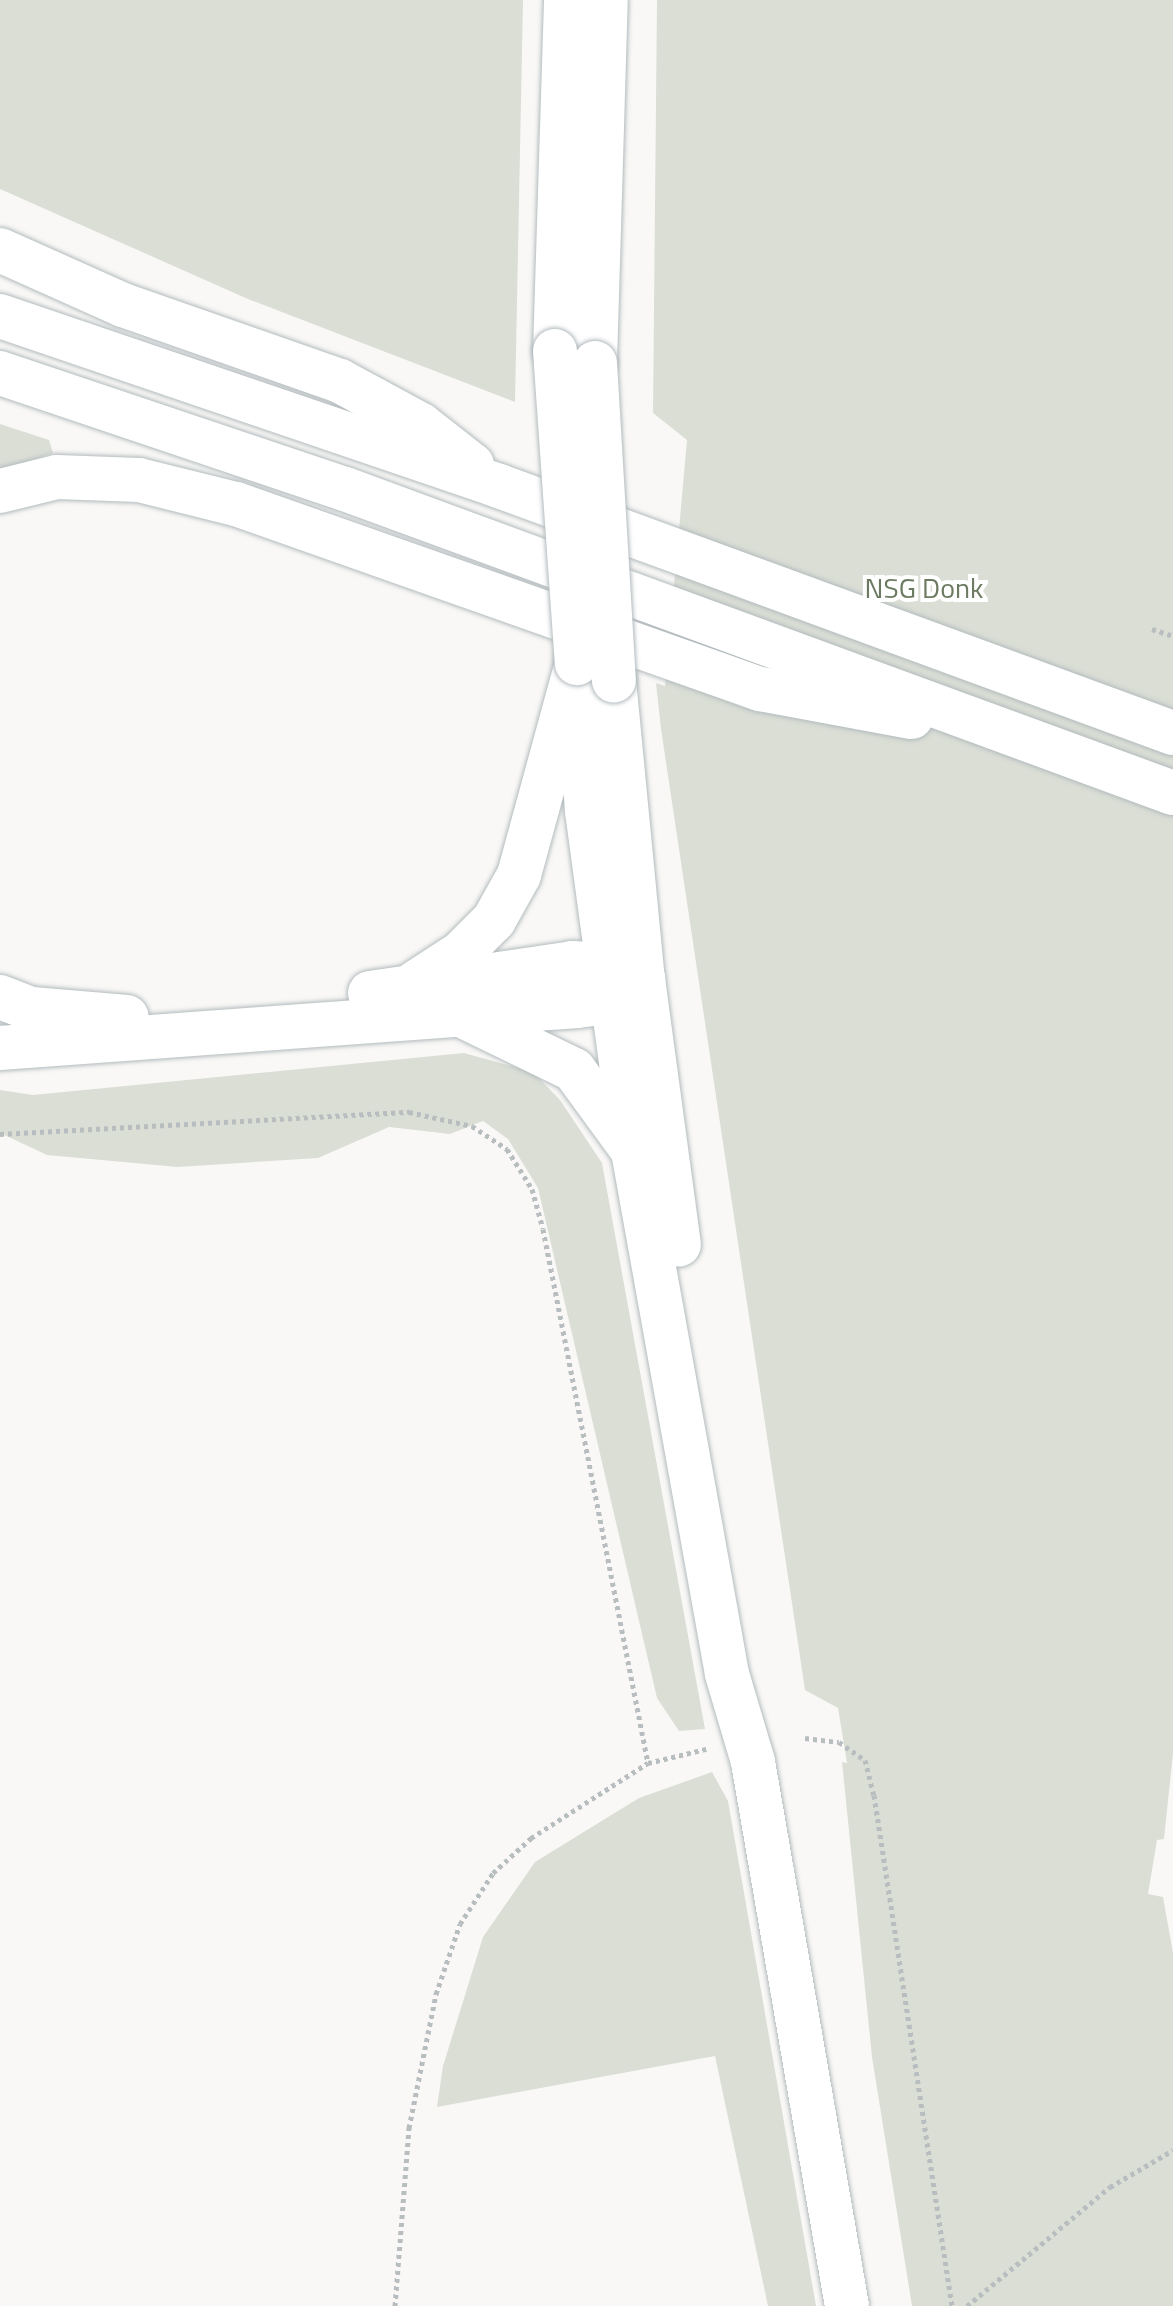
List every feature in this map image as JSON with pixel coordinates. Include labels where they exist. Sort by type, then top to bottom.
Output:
[{"type":"main road","points":[[566,0],[575,357],[633,1151],[727,1674],[753,1762],[847,2306]]},
{"type":"main road","points":[[575,357],[606,0]]},
{"type":"main road","points":[[0,250],[123,305],[340,381],[421,425],[499,486]]},
{"type":"main road","points":[[0,316],[499,486],[1173,733]]},
{"type":"main road","points":[[0,373],[345,489],[1173,793]]},
{"type":"main road","points":[[0,491],[57,477],[139,480],[223,500],[760,689],[1038,741]]},
{"type":"main road","points":[[404,989],[461,953],[494,920],[519,875],[596,671]]},
{"type":"main road","points":[[0,997],[96,1019],[404,989],[572,963],[620,982]]},
{"type":"main road","points":[[0,1048],[461,1015],[620,982]]},
{"type":"main road","points":[[620,982],[677,1235],[750,1669],[753,1762]]},
{"type":"main road","points":[[461,1015],[574,1070],[633,1151]]},
{"type":"path","points":[[1152,629],[1173,636]]},
{"type":"path","points":[[0,1134],[409,1112],[472,1126],[507,1149],[532,1189],[543,1229],[648,1763]]},
{"type":"path","points":[[805,1738],[839,1742],[865,1760],[874,1795],[952,2306]]},
{"type":"path","points":[[395,2306],[409,2128],[436,1994],[460,1924],[493,1873],[531,1838],[648,1763],[706,1749]]},
{"type":"path","points":[[967,2306],[1110,2187],[1173,2150]]},
{"type":"green space","points":[[0,0],[523,0],[515,402],[248,299],[0,189]]},
{"type":"green space","name":"NSG Donk","points":[[657,0],[1173,0],[1173,1753],[1164,1839],[1157,1840],[1148,1894],[1163,1897],[1173,1953],[1173,2306],[912,2306],[872,2057],[842,1762],[847,1763],[838,1708],[805,1690],[661,729],[656,683],[665,686],[687,440],[653,413]]},
{"type":"green space","points":[[0,424],[49,440],[53,453],[0,471]]},
{"type":"green space","points":[[464,1053],[533,1072],[560,1100],[602,1163],[705,1729],[679,1731],[657,1698],[538,1188],[508,1139],[483,1121],[450,1134],[389,1127],[318,1158],[178,1167],[47,1155],[0,1133],[0,1090],[33,1095]]},
{"type":"green space","points":[[712,1772],[728,1801],[816,2306],[768,2306],[715,2056],[437,2107],[443,2066],[483,1937],[535,1862],[639,1798]]}]
